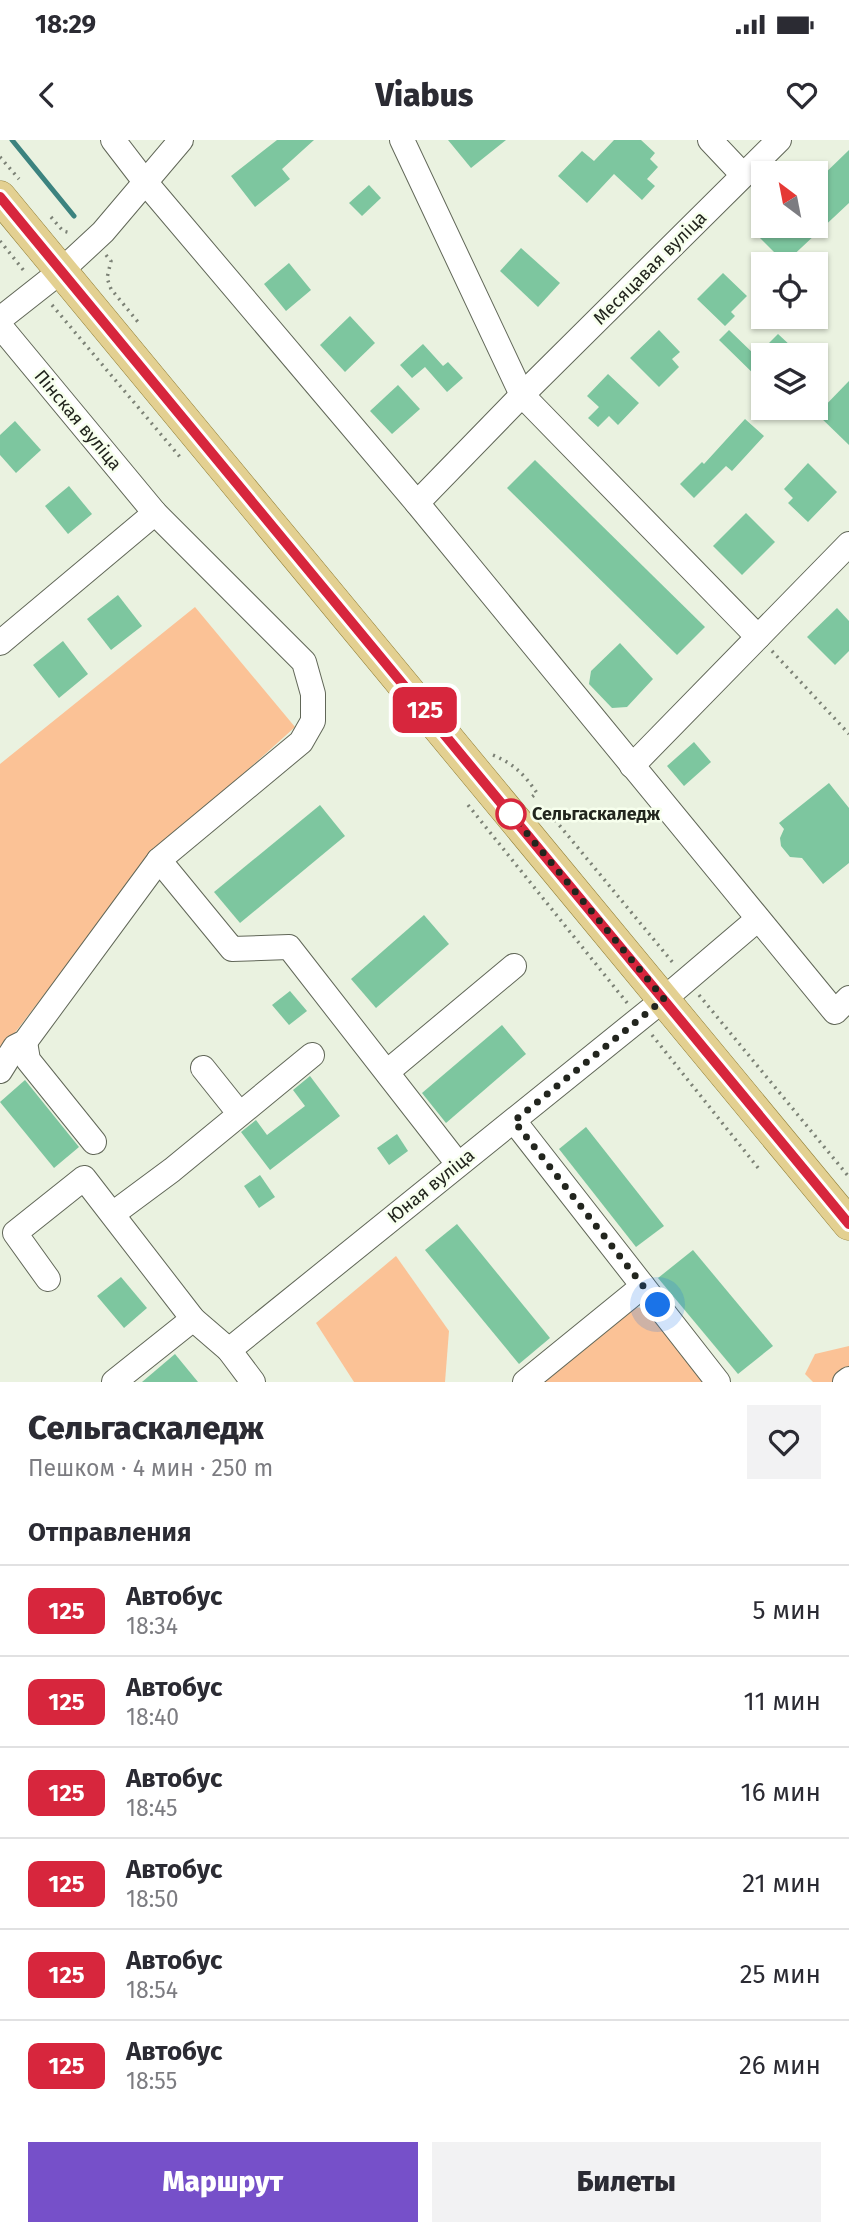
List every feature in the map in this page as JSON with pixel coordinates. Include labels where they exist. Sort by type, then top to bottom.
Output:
[{"type":"main road","points":[[13,193],[50,280],[675,989],[849,1224]]},
{"type":"street","points":[[113,140],[146,183],[417,503],[758,919],[842,1005]]},
{"type":"street","points":[[0,318],[50,280],[93,241],[181,140]]},
{"type":"street","points":[[402,140],[522,395],[758,637]]},
{"type":"street","points":[[710,140],[743,175]]},
{"type":"street","name":"Месяцавая вуліца","points":[[417,503],[779,140]]},
{"type":"street","name":"Пінская вуліца","points":[[0,326],[155,513],[304,662],[313,694],[313,721],[302,742],[159,860]]},
{"type":"street","points":[[0,643],[155,513]]},
{"type":"street","points":[[632,766],[849,544]]},
{"type":"street","points":[[0,1071],[16,1047],[25,1042],[159,860],[232,948],[289,947],[458,1164]]},
{"type":"street","name":"Юная вуліца","points":[[229,1349],[514,1121],[758,919]]},
{"type":"street","points":[[387,1072],[514,966]]},
{"type":"street","points":[[25,1042],[28,1059],[94,1142]]},
{"type":"street","points":[[114,1213],[172,1170],[312,1055]]},
{"type":"street","points":[[202,1068],[239,1113]]},
{"type":"street","points":[[514,1121],[718,1382]]},
{"type":"street","points":[[48,1279],[15,1233],[85,1178],[193,1319],[229,1349],[253,1382]]},
{"type":"street","points":[[525,1382],[643,1286]]},
{"type":"street","points":[[114,1382],[193,1319]]},
{"type":"path","points":[[0,157],[13,193]]},
{"type":"path","points":[[45,210],[63,231],[73,233],[82,230],[111,261],[107,278],[111,289],[146,332]]},
{"type":"path","points":[[0,241],[50,280],[187,464]]},
{"type":"path","points":[[758,637],[849,734]]},
{"type":"path","points":[[492,754],[511,762],[525,774],[537,793]]},
{"type":"path","points":[[462,798],[759,1169]]},
{"type":"path","points":[[555,820],[675,989],[849,1177]]},
{"type":"shaded area","points":[[195,607],[295,727],[148,860],[0,1052],[0,764]]},
{"type":"shaded area","points":[[396,1256],[449,1331],[445,1382],[354,1382],[316,1323]]},
{"type":"shaded area","points":[[623,1307],[651,1308],[710,1382],[543,1382]]},
{"type":"shaded area","points":[[849,1346],[849,1382],[813,1382],[805,1374],[815,1354]]},
{"type":"building","points":[[277,140],[314,140],[282,169],[290,179],[255,207],[231,176]]},
{"type":"building","points":[[448,140],[506,140],[471,168]]},
{"type":"building","points":[[614,140],[641,140],[655,153],[650,159],[658,167],[647,179],[655,186],[642,200],[614,174],[587,203],[558,176],[582,151],[594,161]]},
{"type":"building","points":[[849,150],[849,203],[828,223],[828,170]]},
{"type":"building","points":[[369,185],[381,198],[362,216],[349,203]]},
{"type":"building","points":[[760,238],[812,238],[797,252],[774,252]]},
{"type":"building","points":[[521,248],[560,283],[538,307],[500,271]]},
{"type":"building","points":[[289,263],[311,290],[286,311],[264,284]]},
{"type":"building","points":[[723,273],[747,296],[731,312],[735,316],[725,326],[697,299]]},
{"type":"building","points":[[350,316],[375,343],[345,372],[320,345]]},
{"type":"building","points":[[659,330],[680,352],[672,359],[679,367],[659,387],[630,358]]},
{"type":"building","points":[[729,330],[751,351],[751,371],[719,340]]},
{"type":"building","points":[[778,334],[788,343],[769,343]]},
{"type":"building","points":[[423,344],[443,366],[448,362],[463,378],[447,392],[425,367],[412,378],[400,365]]},
{"type":"building","points":[[608,374],[639,403],[618,425],[609,416],[598,427],[588,418],[599,407],[587,396]]},
{"type":"building","points":[[849,381],[849,445],[823,420],[828,420],[828,403]]},
{"type":"building","points":[[398,385],[420,409],[392,434],[370,411]]},
{"type":"building","points":[[745,419],[764,436],[732,471],[726,466],[694,498],[680,484],[702,462],[704,464]]},
{"type":"building","points":[[15,421],[41,450],[16,473],[0,455],[0,435]]},
{"type":"building","points":[[535,460],[705,627],[677,655],[507,488]]},
{"type":"building","points":[[808,463],[837,492],[808,522],[788,503],[793,498],[784,489]]},
{"type":"building","points":[[69,486],[92,514],[68,534],[45,506]]},
{"type":"building","points":[[746,513],[775,542],[742,575],[713,546]]},
{"type":"building","points":[[118,595],[142,626],[111,650],[87,619]]},
{"type":"building","points":[[837,608],[849,621],[849,651],[835,665],[807,637]]},
{"type":"building","points":[[63,641],[88,674],[59,698],[33,665]]},
{"type":"building","points":[[620,643],[653,679],[627,707],[612,708],[589,684],[591,671]]},
{"type":"building","points":[[694,742],[711,762],[684,786],[667,766]]},
{"type":"building","points":[[829,783],[849,808],[849,863],[823,884],[802,858],[790,857],[781,846],[780,838],[784,829],[779,823]]},
{"type":"building","points":[[320,805],[345,836],[240,923],[214,892]]},
{"type":"building","points":[[424,915],[449,944],[376,1008],[351,979]]},
{"type":"building","points":[[290,991],[307,1011],[289,1025],[272,1005]]},
{"type":"building","points":[[502,1025],[526,1054],[446,1123],[422,1093]]},
{"type":"building","points":[[310,1076],[340,1116],[270,1170],[241,1132],[256,1120],[267,1135],[305,1106],[293,1090]]},
{"type":"building","points":[[25,1080],[79,1147],[54,1168],[0,1102]]},
{"type":"building","points":[[586,1127],[664,1226],[636,1247],[559,1149]]},
{"type":"building","points":[[397,1134],[408,1151],[389,1165],[377,1148]]},
{"type":"building","points":[[260,1175],[275,1197],[259,1208],[244,1186]]},
{"type":"building","points":[[457,1224],[550,1338],[519,1364],[425,1250]]},
{"type":"building","points":[[693,1250],[773,1346],[738,1374],[658,1278]]},
{"type":"building","points":[[121,1277],[147,1308],[124,1328],[97,1296]]},
{"type":"building","points":[[175,1354],[198,1382],[142,1382]]},
{"type":"waterway","points":[[12,140],[74,216]]},
{"type":"bus line","name":"125","points":[[0,197],[849,1224]]},
{"type":"place","name":"Сельгаскаледж","points":[[511,814]]},
{"type":"route","points":[[511,814],[664,999],[514,1121],[658,1305]]}]
